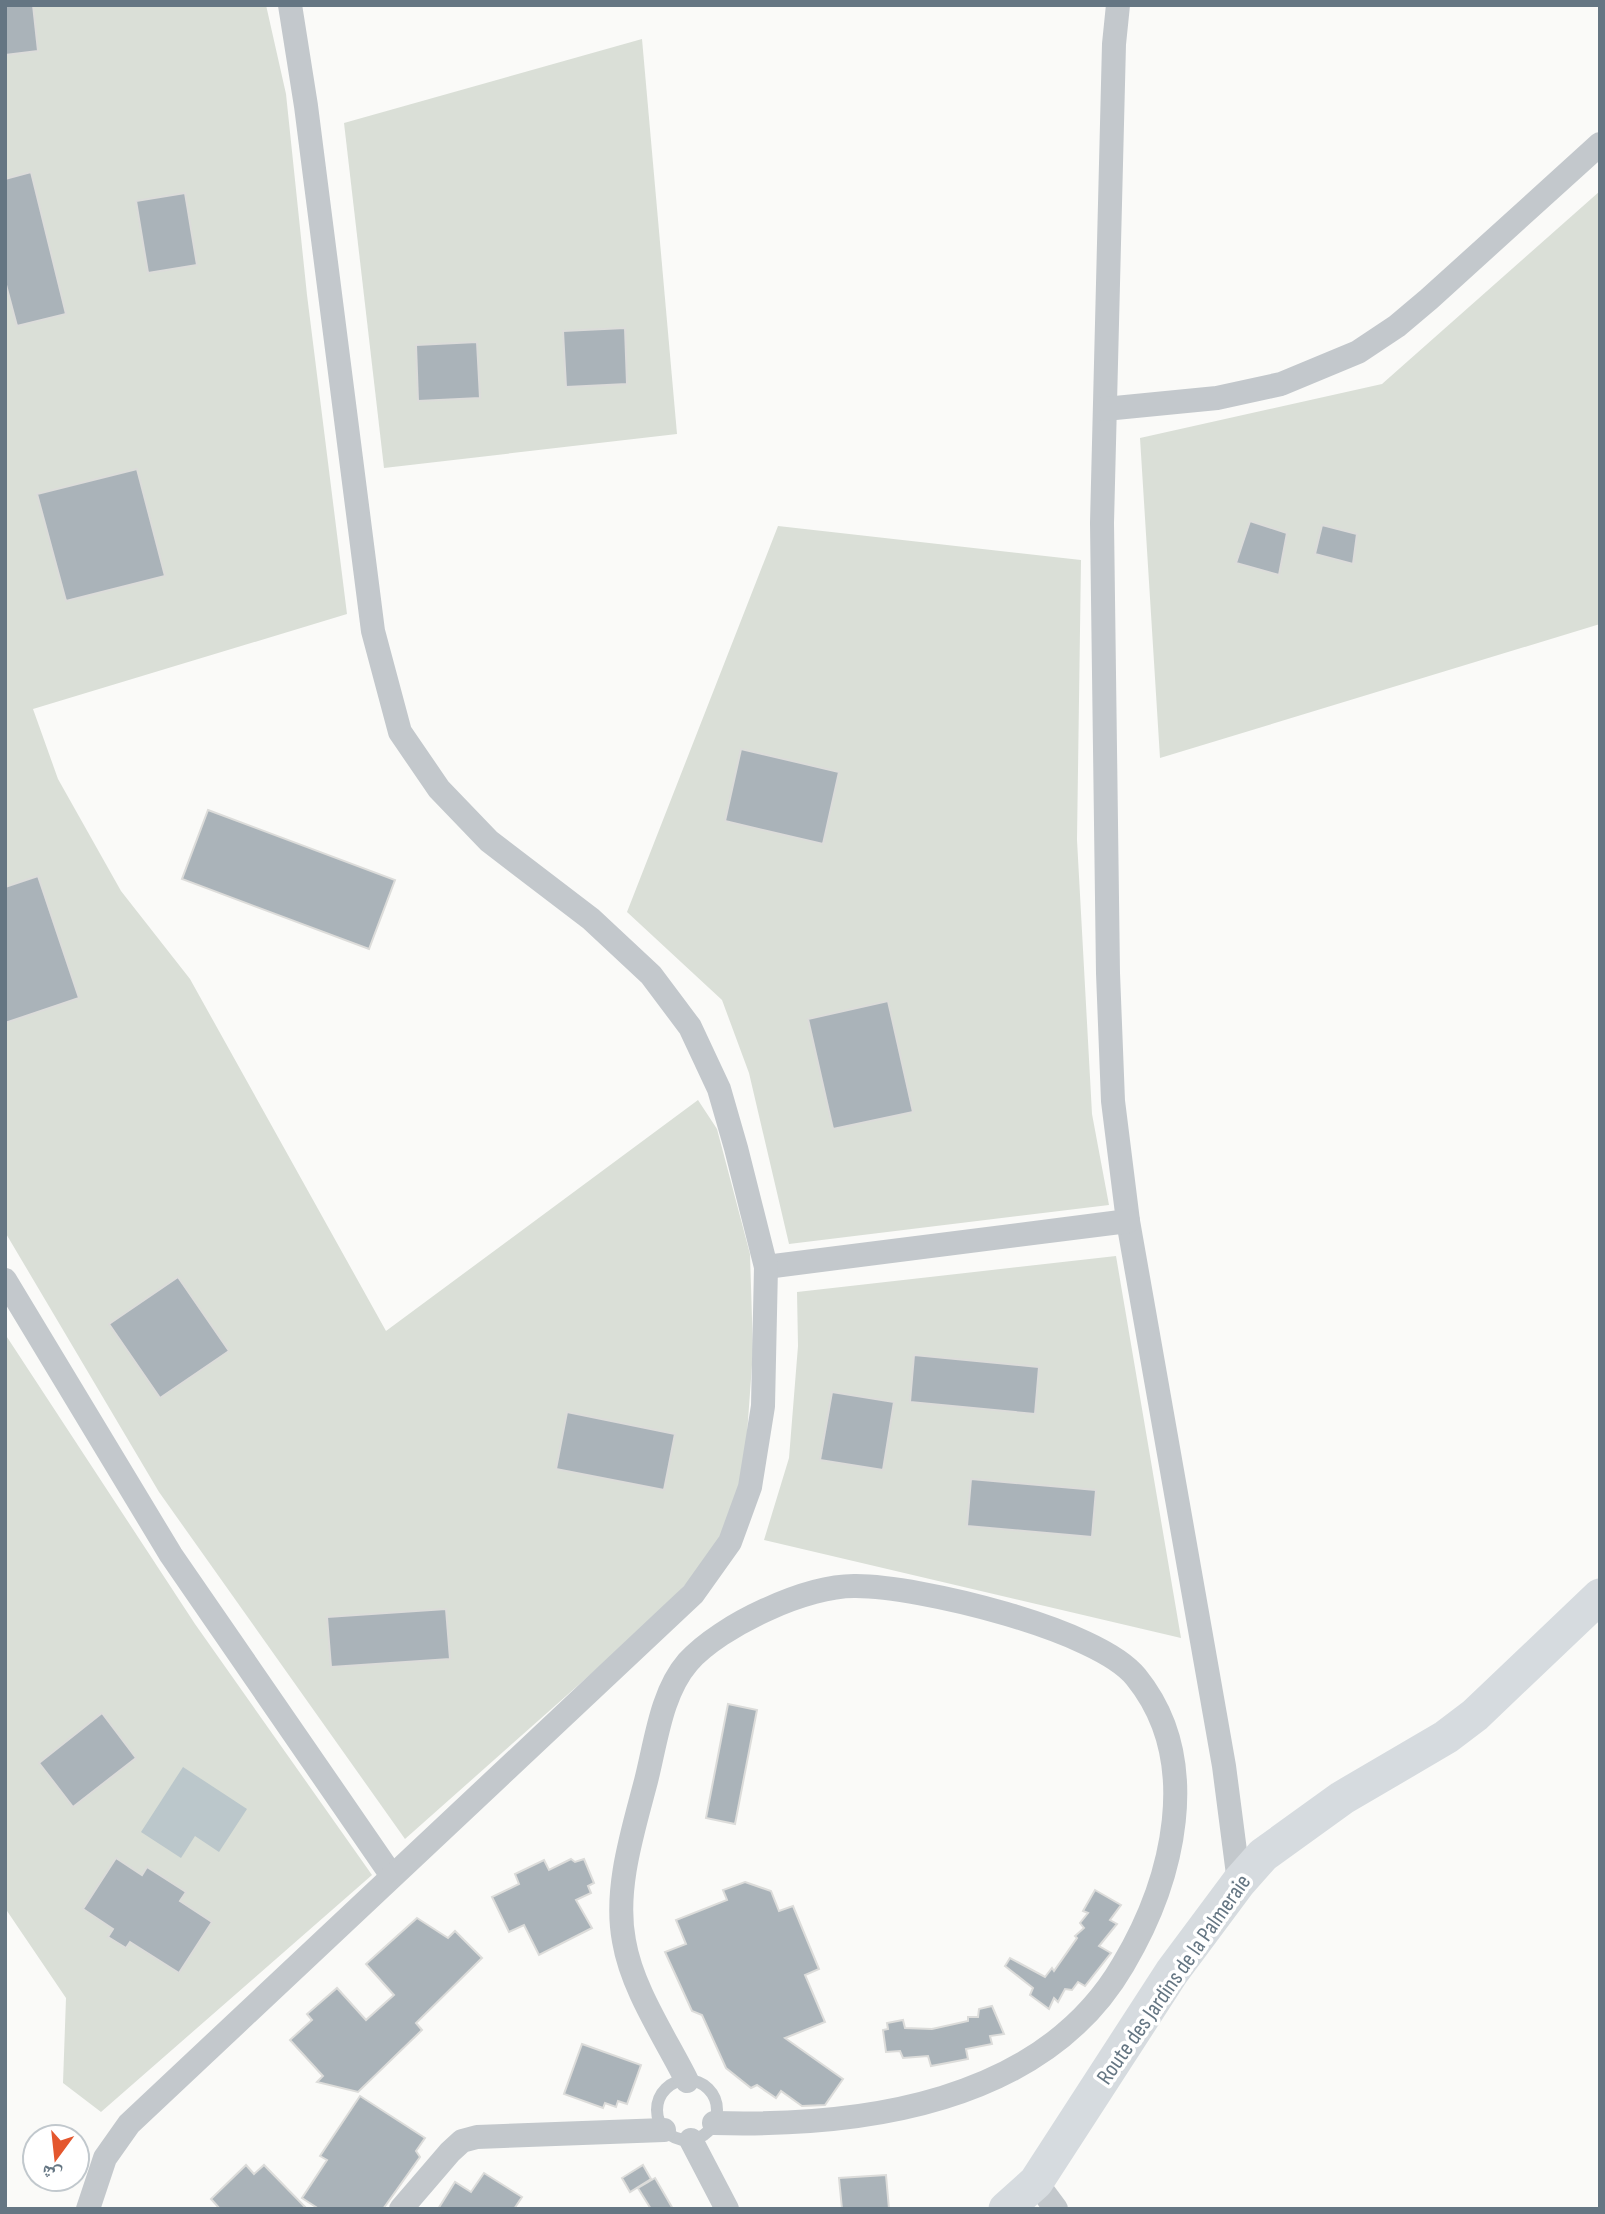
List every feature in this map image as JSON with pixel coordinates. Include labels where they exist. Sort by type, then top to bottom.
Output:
[{"type":"street","points":[[88,2209],[105,2158],[129,2124],[693,1594],[730,1542],[750,1487],[762,1406],[766,1267],[719,1089],[690,1027],[651,975],[611,938],[489,841],[439,789],[400,732],[373,631],[306,106],[290,5]]},
{"type":"street","points":[[1118,5],[1114,44],[1102,523],[1108,760],[1108,973],[1117,1150],[1220,1740],[1239,1882]]},
{"type":"street","points":[[1105,409],[1217,398],[1280,384],[1358,352],[1398,326],[1600,144]]},
{"type":"street","points":[[766,1267],[1128,1221]]},
{"type":"street","points":[[5,1280],[171,1555],[392,1877]]},
{"type":"street","points":[[687,2081],[636,1978],[624,1943],[621,1914],[626,1866],[668,1695],[689,1661],[718,1637],[753,1617],[807,1595],[854,1585],[925,1594],[1014,1616],[1075,1637],[1133,1672],[1154,1702],[1167,1733],[1174,1774],[1174,1820],[1170,1853],[1154,1901],[1139,1938],[1107,1993],[1075,2025],[1032,2058],[962,2091],[901,2109],[838,2121],[714,2123]]},
{"type":"street","name":"Route des Jardins de la Palmeraie","points":[[1006,2209],[1046,2196],[1165,1983],[1239,1882],[1264,1855],[1312,1819],[1446,1737],[1475,1715],[1600,1596]]},
{"type":"street","points":[[401,2209],[462,2141],[477,2137],[664,2130]]},
{"type":"street","points":[[691,2140],[727,2209]]},
{"type":"lane","points":[[687,2081],[705,2087],[716,2103],[714,2123],[701,2137],[691,2140],[671,2136],[664,2130],[657,2112],[662,2093],[668,2087],[687,2081]]},
{"type":"shaded area","points":[[5,5],[266,5],[286,94],[307,295],[347,614],[33,709],[58,779],[121,891],[190,979],[386,1331],[698,1100],[717,1129],[750,1254],[753,1351],[744,1476],[720,1548],[654,1618],[405,1839],[159,1492],[5,1232]]},
{"type":"shaded area","points":[[642,39],[677,434],[384,468],[344,123]]},
{"type":"shaded area","points":[[1600,191],[1600,624],[1160,758],[1140,438],[1382,384]]},
{"type":"shaded area","points":[[778,526],[1081,560],[1077,840],[1092,1114],[1109,1205],[789,1244],[749,1073],[722,1000],[627,912]]},
{"type":"shaded area","points":[[1116,1256],[1181,1638],[764,1540],[789,1458],[798,1346],[797,1292]]},
{"type":"shaded area","points":[[5,1334],[195,1624],[372,1875],[101,2112],[63,2083],[66,1998],[5,1908]]},
{"type":"shaded area","points":[[183,1767],[247,1809],[219,1852],[195,1836],[181,1858],[141,1832]]},
{"type":"building","points":[[5,5],[33,5],[38,51],[5,55]]},
{"type":"building","points":[[31,172],[66,314],[17,326],[5,281],[5,179]]},
{"type":"building","points":[[185,193],[197,265],[148,273],[136,201]]},
{"type":"building","points":[[625,328],[627,384],[566,387],[563,331]]},
{"type":"building","points":[[477,342],[480,398],[418,401],[416,345]]},
{"type":"building","points":[[137,469],[165,576],[66,601],[37,494]]},
{"type":"building","points":[[1250,521],[1287,533],[1279,575],[1236,563]]},
{"type":"building","points":[[1322,525],[1357,534],[1353,564],[1315,554]]},
{"type":"building","points":[[741,749],[839,772],[823,844],[725,821]]},
{"type":"building","points":[[208,810],[395,880],[369,949],[182,879]]},
{"type":"building","points":[[38,876],[79,998],[5,1023],[5,887]]},
{"type":"building","points":[[888,1001],[913,1112],[833,1129],[808,1019]]},
{"type":"building","points":[[178,1277],[229,1351],[160,1398],[109,1324]]},
{"type":"building","points":[[914,1355],[1039,1367],[1035,1414],[910,1402]]},
{"type":"building","points":[[832,1392],[894,1402],[883,1470],[820,1460]]},
{"type":"building","points":[[567,1412],[675,1434],[664,1490],[556,1469]]},
{"type":"building","points":[[971,1479],[1096,1490],[1092,1537],[967,1526]]},
{"type":"building","points":[[446,1609],[450,1659],[331,1667],[327,1617]]},
{"type":"building","points":[[728,1704],[757,1710],[735,1824],[706,1818]]},
{"type":"building","points":[[102,1713],[136,1758],[73,1807],[39,1763]]},
{"type":"building","points":[[116,1858],[142,1875],[147,1867],[186,1892],[180,1901],[212,1922],[179,1973],[130,1942],[126,1948],[108,1937],[113,1929],[83,1909]]},
{"type":"building","points":[[571,1859],[575,1862],[584,1859],[594,1883],[588,1886],[591,1893],[576,1900],[592,1928],[539,1955],[524,1925],[509,1932],[492,1897],[519,1884],[515,1874],[544,1860],[549,1870]]},
{"type":"building","points":[[745,1882],[771,1891],[779,1911],[793,1906],[819,1969],[805,1975],[825,2022],[785,2038],[843,2079],[825,2105],[802,2106],[781,2091],[776,2098],[757,2085],[751,2088],[726,2068],[702,2015],[692,2011],[665,1952],[686,1944],[676,1920],[727,1900],[723,1890]]},
{"type":"building","points":[[1095,1890],[1121,1905],[1110,1920],[1117,1924],[1099,1946],[1111,1953],[1085,1986],[1078,1982],[1072,1990],[1065,1989],[1058,2002],[1054,1998],[1049,2009],[1030,1995],[1033,1988],[1005,1966],[1010,1958],[1045,1977],[1052,1968],[1054,1971],[1077,1938],[1075,1936],[1084,1928],[1080,1923],[1088,1913],[1083,1911]]},
{"type":"building","points":[[417,1918],[448,1938],[455,1931],[482,1958],[416,2023],[422,2030],[358,2092],[317,2082],[323,2076],[290,2040],[312,2020],[307,2014],[337,1988],[366,2020],[394,1995],[366,1964]]},
{"type":"building","points":[[992,2006],[1004,2034],[990,2036],[992,2044],[966,2049],[968,2059],[931,2066],[928,2056],[903,2058],[900,2051],[886,2052],[883,2030],[888,2029],[887,2023],[903,2020],[905,2028],[932,2029],[968,2021],[968,2017],[978,2017],[979,2009]]},
{"type":"building","points":[[582,2044],[641,2065],[627,2104],[618,2101],[616,2107],[605,2103],[603,2108],[564,2094]]},
{"type":"building","points":[[360,2096],[425,2138],[416,2151],[420,2157],[383,2209],[319,2209],[302,2198],[327,2160],[320,2156]]},
{"type":"building","points":[[246,2165],[254,2174],[264,2165],[307,2209],[220,2209],[211,2199]]},
{"type":"building","points":[[643,2165],[651,2179],[630,2192],[622,2178]]},
{"type":"building","points":[[484,2173],[522,2197],[514,2209],[438,2209],[455,2182],[471,2192]]},
{"type":"building","points":[[886,2175],[889,2209],[842,2209],[839,2178]]},
{"type":"building","points":[[655,2178],[673,2209],[651,2209],[638,2188]]}]
